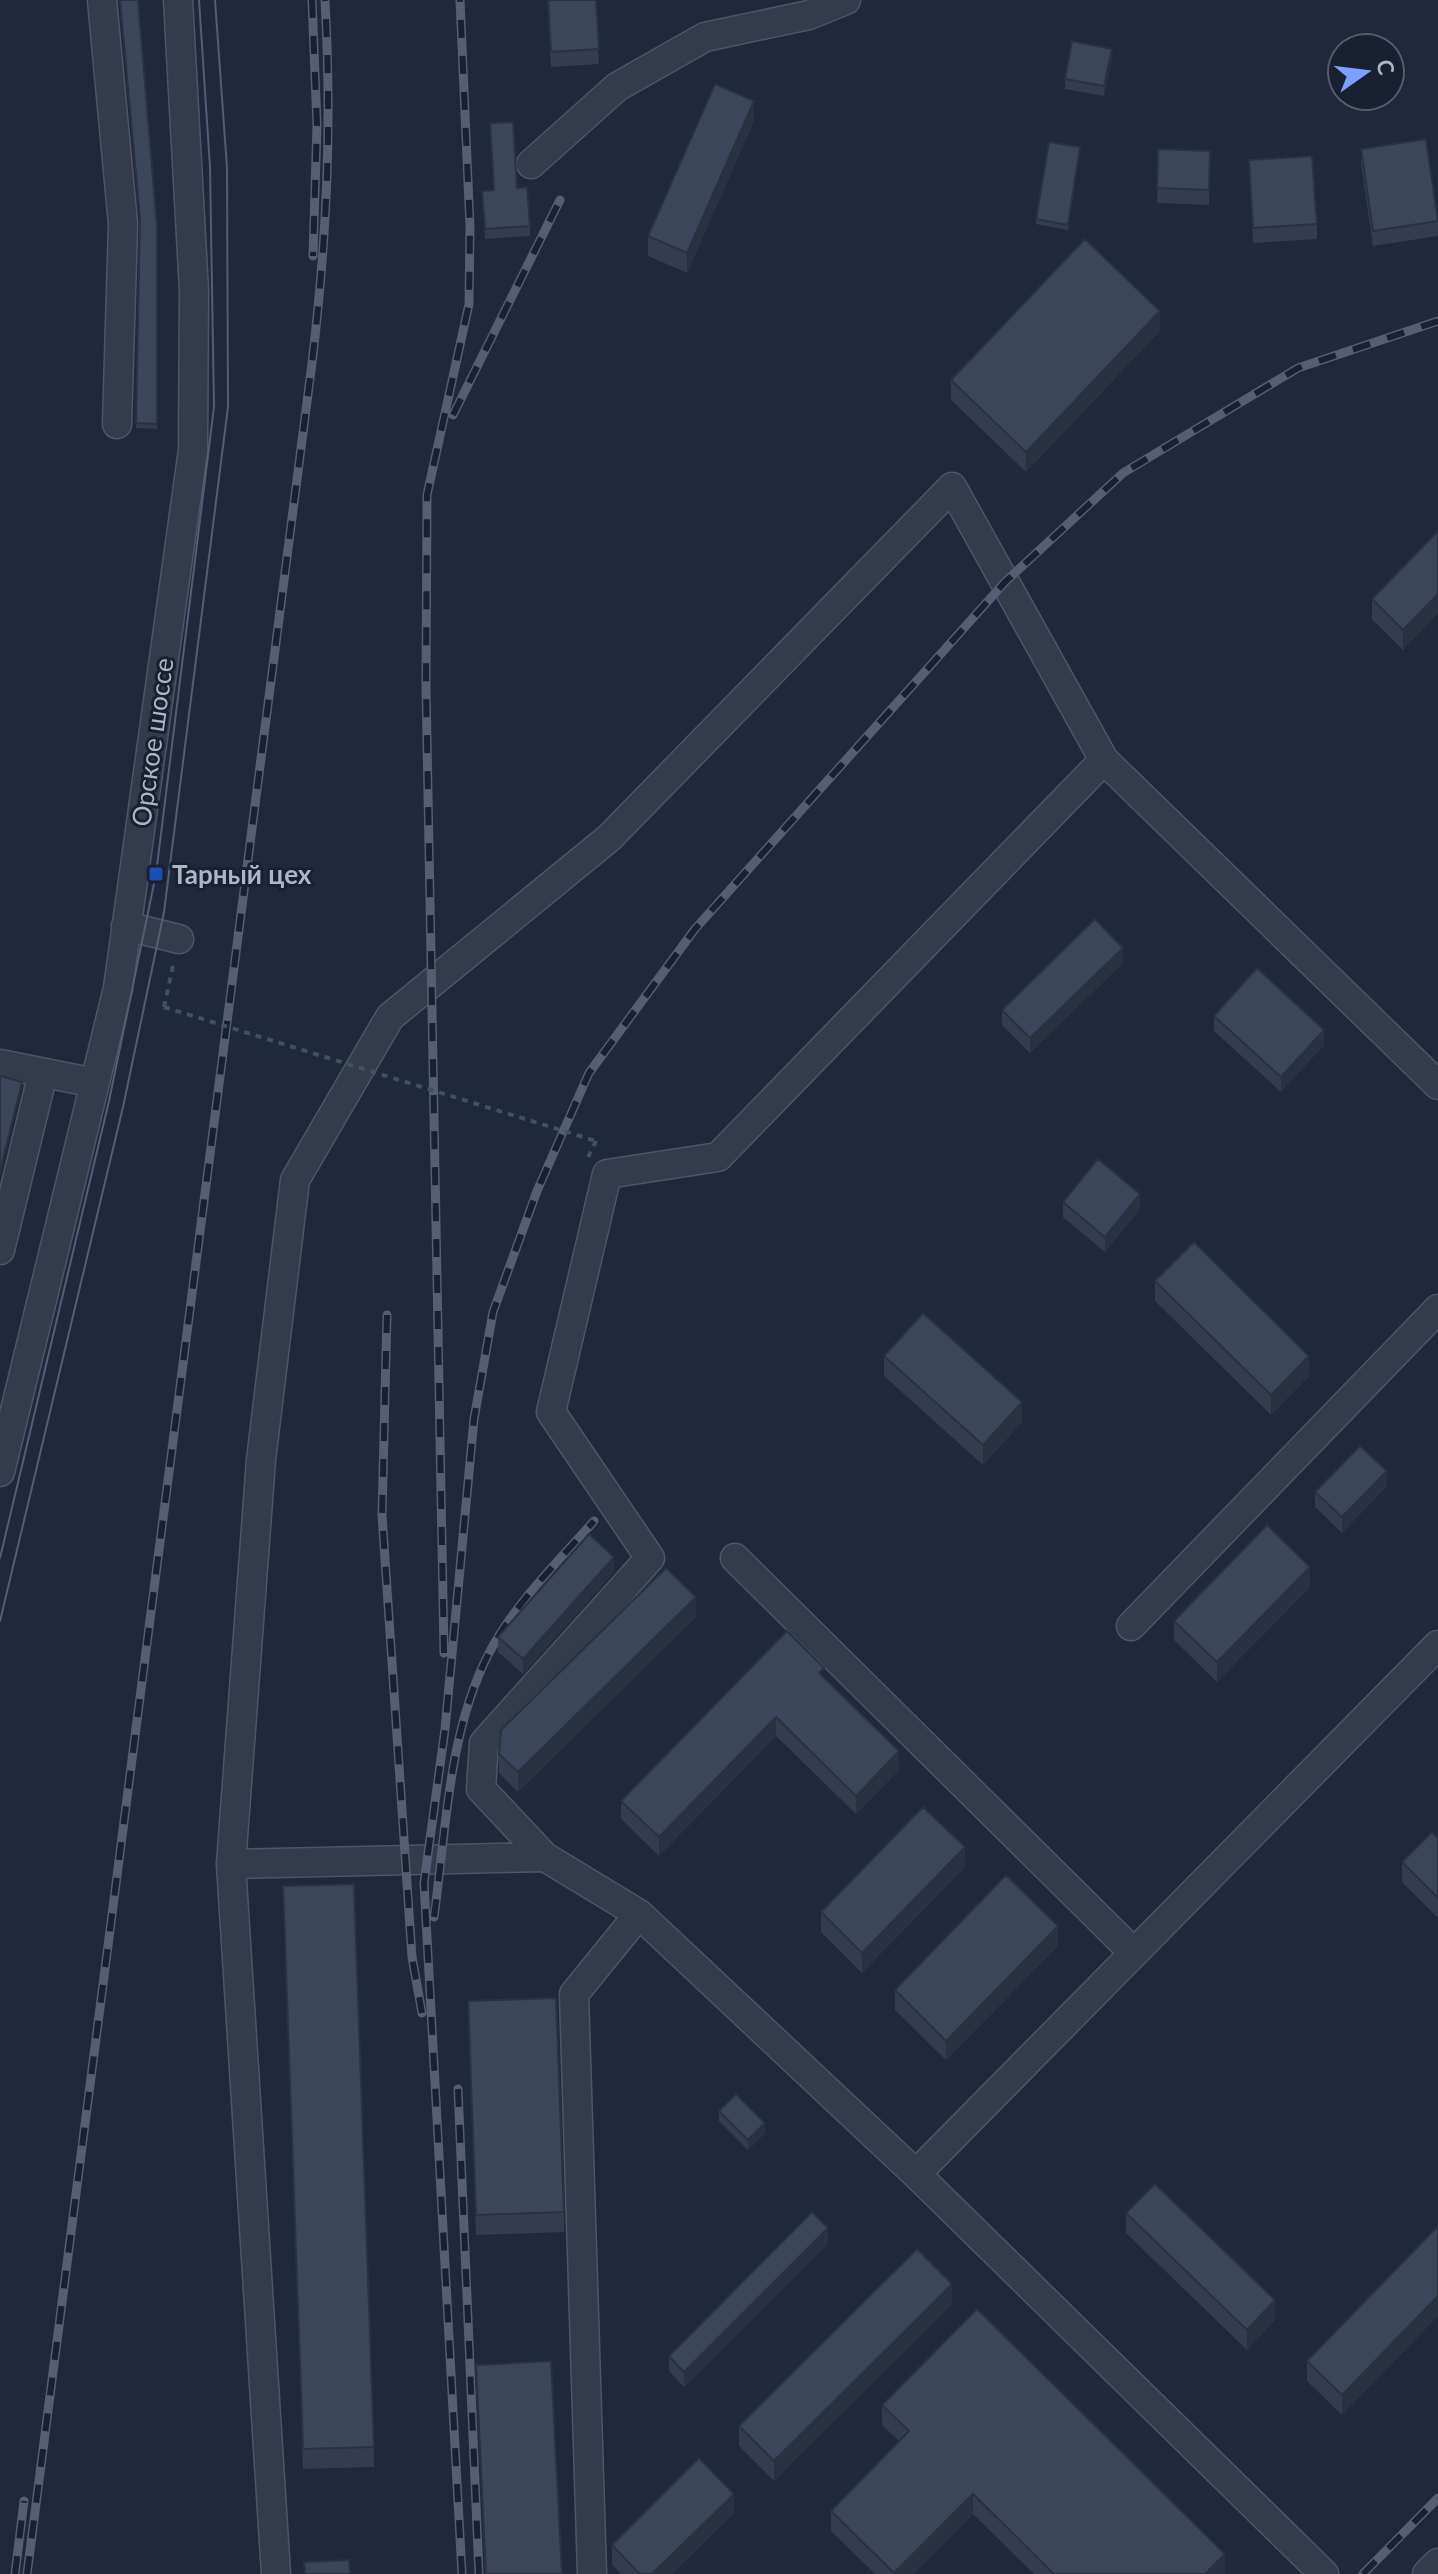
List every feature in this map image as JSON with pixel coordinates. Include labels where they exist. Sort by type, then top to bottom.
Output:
[{"type":"street","points":[[102,0],[123,224],[117,424]]},
{"type":"street","name":"Орское шоссе","points":[[0,1472],[118,988],[193,450],[194,291],[178,0]]},
{"type":"street","points":[[531,164],[617,87],[705,37],[809,15],[846,0]]},
{"type":"street","points":[[276,2574],[231,1864],[261,1460],[295,1180],[390,1017],[609,838],[952,487],[1104,760],[1438,1085]]},
{"type":"street","points":[[1104,760],[718,1157],[607,1174],[551,1412],[650,1558],[484,1743],[481,1789],[545,1857],[639,1914],[916,2174],[1324,2574]]},
{"type":"street","points":[[126,926],[179,939]]},
{"type":"street","points":[[0,1064],[95,1083]]},
{"type":"street","points":[[0,1250],[43,1073]]},
{"type":"street","points":[[1131,1626],[1438,1309]]},
{"type":"street","points":[[735,1558],[1134,1953]]},
{"type":"street","points":[[916,2174],[1438,1645]]},
{"type":"street","points":[[231,1864],[545,1857]]},
{"type":"street","points":[[592,2574],[574,1994],[639,1914]]},
{"type":"street","points":[[1427,2574],[1438,2563]]},
{"type":"path","points":[[179,939],[164,1007],[596,1141]]},
{"type":"building","points":[[120,0],[138,0],[157,226],[157,424],[136,423],[140,218]]},
{"type":"building","points":[[548,0],[596,0],[599,49],[551,52]]},
{"type":"building","points":[[1072,41],[1112,49],[1104,86],[1065,79]]},
{"type":"building","points":[[715,84],[754,101],[687,253],[648,236]]},
{"type":"building","points":[[513,122],[517,188],[527,187],[530,226],[485,229],[482,191],[494,190],[490,123]]},
{"type":"building","points":[[1426,139],[1438,221],[1373,231],[1361,149]]},
{"type":"building","points":[[1049,142],[1080,147],[1068,225],[1036,219]]},
{"type":"building","points":[[1158,149],[1210,151],[1209,190],[1157,188]]},
{"type":"building","points":[[1312,156],[1317,224],[1253,228],[1249,160]]},
{"type":"building","points":[[1085,239],[1160,311],[1026,452],[951,380]]},
{"type":"building","points":[[1438,531],[1438,594],[1403,630],[1372,599]]},
{"type":"building","points":[[1095,919],[1123,948],[1030,1038],[1002,1010]]},
{"type":"building","points":[[1257,968],[1324,1030],[1281,1077],[1214,1016]]},
{"type":"building","points":[[0,1076],[22,1082],[0,1171]]},
{"type":"building","points":[[1098,1159],[1140,1194],[1105,1237],[1063,1202]]},
{"type":"building","points":[[1194,1242],[1309,1356],[1271,1395],[1155,1281]]},
{"type":"building","points":[[923,1313],[1022,1402],[983,1445],[884,1356]]},
{"type":"building","points":[[1360,1446],[1387,1471],[1342,1517],[1315,1492]]},
{"type":"building","points":[[1267,1525],[1310,1567],[1217,1662],[1174,1621]]},
{"type":"building","points":[[589,1534],[614,1557],[523,1659],[498,1637]]},
{"type":"building","points":[[666,1568],[696,1597],[518,1772],[499,1754],[501,1730]]},
{"type":"building","points":[[787,1631],[824,1668],[819,1673],[899,1751],[856,1796],[776,1717],[659,1837],[621,1801]]},
{"type":"building","points":[[923,1807],[965,1847],[862,1953],[821,1912]]},
{"type":"building","points":[[1432,1832],[1438,1838],[1438,1898],[1402,1862]]},
{"type":"building","points":[[1006,1875],[1058,1926],[946,2041],[895,1990]]},
{"type":"building","points":[[354,1884],[374,2447],[303,2449],[283,1886]]},
{"type":"building","points":[[556,1998],[564,2212],[476,2215],[468,2001]]},
{"type":"building","points":[[736,2094],[765,2123],[748,2140],[719,2111]]},
{"type":"building","points":[[1155,2184],[1275,2300],[1247,2330],[1126,2213]]},
{"type":"building","points":[[812,2212],[828,2228],[684,2372],[669,2356]]},
{"type":"building","points":[[1438,2226],[1438,2296],[1342,2395],[1307,2361]]},
{"type":"building","points":[[917,2249],[952,2284],[774,2461],[739,2426]]},
{"type":"building","points":[[977,2309],[1225,2554],[1205,2574],[1054,2574],[973,2494],[894,2573],[831,2511],[909,2431],[882,2405]]},
{"type":"building","points":[[551,2361],[562,2574],[486,2574],[476,2365]]},
{"type":"building","points":[[699,2458],[734,2494],[652,2574],[640,2574],[612,2545]]},
{"type":"building","points":[[349,2560],[350,2574],[305,2574],[304,2562]]},
{"type":"tram line","points":[[0,1558],[109,1101],[156,874],[214,407],[210,167],[199,0]]},
{"type":"tram line","points":[[0,1621],[123,1107],[164,912],[228,407],[227,168],[215,0]]},
{"type":"railway","points":[[312,0],[317,125],[313,256]]},
{"type":"railway","points":[[27,2574],[312,363],[327,182],[325,0]]},
{"type":"railway","points":[[444,1653],[426,687],[427,495],[469,304],[470,227],[460,0]]},
{"type":"railway","points":[[453,415],[560,200]]},
{"type":"railway","points":[[462,2574],[424,1883],[445,1729],[474,1419],[493,1312],[537,1191],[589,1073],[695,929],[1005,582],[1123,473],[1298,368],[1438,321]]},
{"type":"railway","points":[[387,1315],[382,1515],[412,1957],[422,2013]]},
{"type":"railway","points":[[434,1917],[450,1783],[464,1717],[475,1685],[510,1618],[594,1521]]},
{"type":"railway","points":[[458,2089],[479,2574]]},
{"type":"railway","points":[[1363,2574],[1438,2498]]},
{"type":"railway","points":[[15,2574],[24,2501]]},
{"type":"place","name":"Тарный цех","points":[[156,874]]}]
